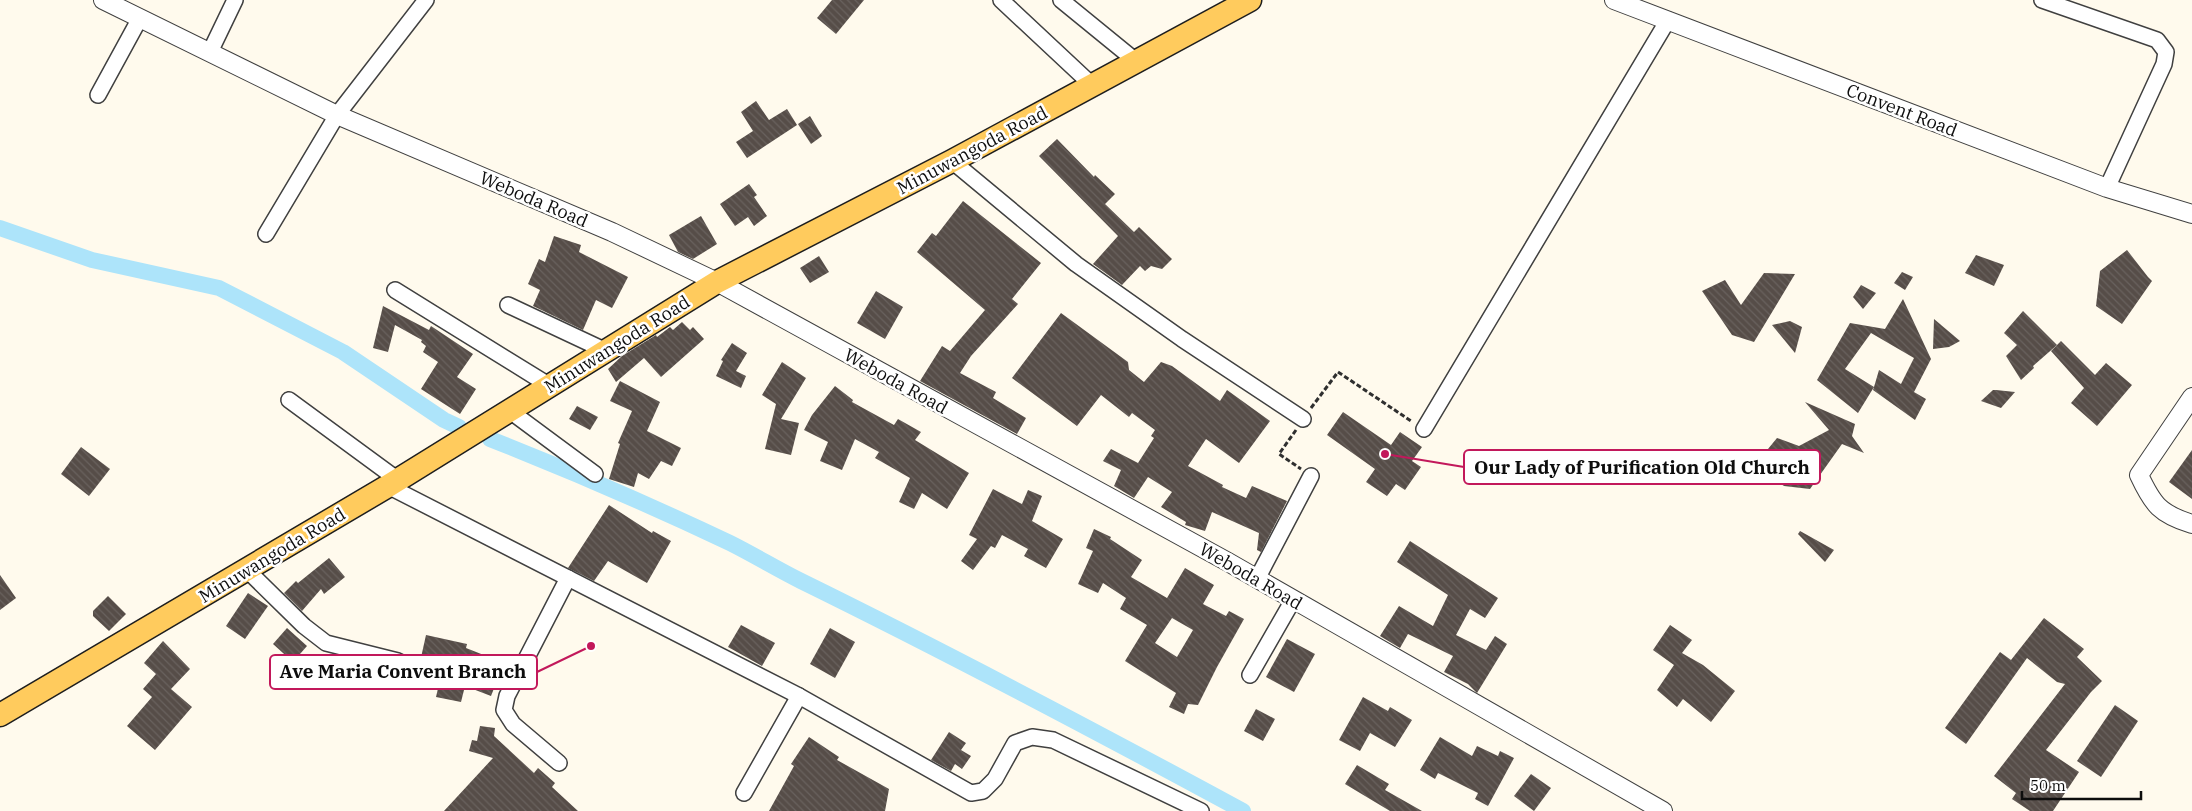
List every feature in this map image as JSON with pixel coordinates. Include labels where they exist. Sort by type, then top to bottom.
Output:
[{"type":"main road","name":"Minuwangoda Road","points":[[0,715],[393,483],[716,282],[952,161],[1250,0]]},
{"type":"street","name":"Weboda Road","points":[[103,0],[337,115],[612,232],[716,282],[1257,579],[1663,811]]},
{"type":"street","points":[[210,52],[235,0]]},
{"type":"street","points":[[266,234],[337,115],[426,0]]},
{"type":"street","points":[[1001,0],[1092,86]]},
{"type":"street","points":[[1061,0],[1137,62]]},
{"type":"street","name":"Convent Road","points":[[1614,0],[2107,188],[2192,214]]},
{"type":"street","points":[[2042,0],[2157,40],[2166,52],[2164,64],[2107,188]]},
{"type":"street","points":[[98,95],[140,18]]},
{"type":"street","points":[[1424,429],[1668,20]]},
{"type":"street","points":[[952,161],[1076,264],[1182,339],[1303,418]]},
{"type":"street","points":[[395,290],[550,386]]},
{"type":"street","points":[[508,305],[606,351]]},
{"type":"street","points":[[2192,397],[2139,475],[2152,501],[2174,519],[2192,524]]},
{"type":"street","points":[[288,400],[393,483],[568,578],[799,696],[971,793],[983,791],[995,779],[1015,743],[1032,737],[1052,740],[1201,811]]},
{"type":"street","points":[[510,411],[595,474]]},
{"type":"street","points":[[1257,579],[1311,476]]},
{"type":"street","points":[[247,570],[304,626],[326,643],[398,661]]},
{"type":"street","points":[[559,763],[513,724],[504,710],[507,696],[568,578]]},
{"type":"street","points":[[1250,675],[1293,600]]},
{"type":"street","points":[[744,793],[799,696]]},
{"type":"path","points":[[1311,476],[1279,454],[1303,418],[1338,372],[1424,429]]},
{"type":"building","points":[[832,0],[864,0],[836,34],[817,18]]},
{"type":"building","points":[[756,101],[769,120],[787,109],[797,125],[747,158],[736,142],[753,131],[741,112]]},
{"type":"building","points":[[810,116],[822,136],[811,144],[798,124]]},
{"type":"building","points":[[1057,139],[1094,177],[1095,175],[1115,194],[1105,204],[1134,232],[1139,227],[1172,259],[1162,269],[1151,266],[1145,271],[1140,266],[1122,285],[1093,264],[1118,236],[1039,156]]},
{"type":"building","points":[[749,184],[757,195],[754,197],[767,216],[754,226],[748,217],[735,226],[720,204]]},
{"type":"building","points":[[963,201],[1041,263],[1012,299],[1018,304],[971,356],[960,373],[996,392],[993,398],[1026,418],[1017,434],[920,381],[942,346],[950,351],[985,310],[917,252],[932,233],[936,236]]},
{"type":"building","points":[[701,216],[717,244],[693,259],[678,252],[669,235]]},
{"type":"building","points":[[554,236],[581,245],[579,252],[628,277],[612,308],[596,300],[583,330],[533,306],[540,290],[528,284],[539,259],[545,262]]},
{"type":"building","points":[[2127,250],[2152,281],[2122,324],[2096,306],[2100,271]]},
{"type":"building","points":[[1976,255],[2004,265],[1994,286],[1965,273]]},
{"type":"building","points":[[819,256],[829,272],[810,283],[800,268]]},
{"type":"building","points":[[1902,272],[1913,277],[1905,290],[1894,283]]},
{"type":"building","points":[[1764,273],[1795,274],[1754,342],[1732,335],[1702,291],[1725,280],[1741,305]]},
{"type":"building","points":[[1861,285],[1876,293],[1863,309],[1853,297]]},
{"type":"building","points":[[876,291],[903,307],[885,339],[857,323]]},
{"type":"building","points":[[1903,299],[1931,359],[1914,392],[1926,399],[1915,420],[1873,390],[1874,387],[1858,413],[1817,380],[1850,323],[1885,329]],"holes":[[[1871,333],[1914,358],[1901,384],[1879,370],[1874,387],[1845,369]]]},
{"type":"building","points":[[383,306],[429,330],[431,326],[473,354],[457,377],[476,389],[460,414],[421,389],[438,362],[423,352],[426,346],[421,342],[422,340],[395,325],[388,352],[373,348]]},
{"type":"building","points":[[2023,311],[2057,345],[2033,366],[2034,368],[2021,380],[2006,356],[2017,345],[2004,333]]},
{"type":"building","points":[[1061,313],[1128,362],[1129,370],[1144,382],[1161,362],[1172,366],[1220,401],[1227,390],[1270,421],[1239,463],[1206,439],[1188,466],[1223,485],[1222,487],[1246,498],[1252,486],[1287,501],[1261,552],[1257,550],[1259,533],[1212,512],[1205,531],[1185,525],[1186,522],[1161,507],[1172,492],[1148,477],[1134,498],[1114,486],[1121,470],[1103,461],[1111,449],[1138,463],[1154,438],[1151,436],[1155,430],[1132,413],[1129,417],[1101,395],[1077,426],[1012,378]]},
{"type":"building","points":[[1934,319],[1960,341],[1949,347],[1933,349]]},
{"type":"building","points":[[1790,321],[1802,327],[1795,353],[1772,325]]},
{"type":"building","points":[[682,322],[690,330],[693,327],[704,339],[661,377],[644,358],[616,382],[608,369],[622,356],[656,335],[657,337],[670,327],[673,330]]},
{"type":"building","points":[[2061,341],[2095,375],[2106,363],[2132,385],[2097,426],[2071,403],[2084,388],[2051,351]]},
{"type":"building","points":[[732,343],[747,353],[736,371],[746,376],[741,388],[716,376],[723,361],[721,360]]},
{"type":"building","points":[[782,362],[806,378],[781,419],[799,423],[791,455],[765,449],[776,404],[762,395]]},
{"type":"building","points":[[620,381],[660,402],[647,431],[681,448],[672,466],[661,461],[649,479],[638,473],[634,487],[609,479],[620,444],[618,443],[632,411],[610,401]]},
{"type":"building","points":[[835,386],[853,400],[852,402],[894,425],[898,419],[921,432],[915,440],[969,473],[947,509],[922,493],[914,509],[899,502],[910,478],[875,458],[879,452],[855,439],[842,470],[820,461],[828,442],[804,430],[812,415]]},
{"type":"building","points":[[1993,390],[2015,392],[2001,408],[1981,401]]},
{"type":"building","points":[[1805,402],[1855,424],[1852,436],[1864,453],[1842,444],[1810,489],[1784,486],[1754,466],[1777,438],[1799,446],[1829,430]]},
{"type":"building","points":[[577,406],[598,417],[590,430],[569,419]]},
{"type":"building","points":[[1343,412],[1391,445],[1400,432],[1422,447],[1412,461],[1421,467],[1405,490],[1396,484],[1387,496],[1366,482],[1375,469],[1327,435]]},
{"type":"building","points":[[81,447],[110,469],[89,496],[61,474]]},
{"type":"building","points":[[2192,450],[2192,499],[2169,482]]},
{"type":"building","points":[[993,489],[1022,504],[1028,490],[1042,496],[1032,521],[1063,539],[1046,568],[1024,556],[1028,549],[1002,535],[995,548],[991,546],[973,570],[961,561],[977,539],[969,535]]},
{"type":"building","points":[[609,505],[652,533],[653,531],[671,541],[647,583],[608,561],[594,581],[568,568]]},
{"type":"building","points":[[1094,529],[1111,537],[1110,539],[1142,560],[1131,577],[1167,598],[1185,568],[1214,585],[1203,604],[1226,616],[1229,611],[1244,619],[1198,705],[1188,704],[1184,714],[1169,707],[1176,693],[1125,661],[1147,625],[1120,609],[1126,598],[1103,583],[1098,593],[1078,584],[1093,551],[1086,548]],"holes":[[[1172,618],[1193,630],[1177,657],[1155,643]]]},
{"type":"building","points":[[1800,531],[1834,550],[1825,562],[1798,534]]},
{"type":"building","points":[[1410,541],[1498,598],[1485,618],[1470,609],[1456,635],[1486,650],[1495,636],[1507,644],[1477,693],[1468,684],[1444,672],[1453,656],[1408,634],[1400,648],[1380,636],[1399,606],[1433,626],[1448,595],[1397,562]]},
{"type":"building","points":[[329,558],[345,577],[324,594],[321,589],[302,611],[284,593],[296,581],[298,583]]},
{"type":"building","points":[[0,575],[16,598],[0,610]]},
{"type":"building","points":[[248,593],[268,606],[245,639],[226,626]]},
{"type":"building","points":[[108,596],[126,614],[109,631],[93,616],[93,611]]},
{"type":"building","points":[[2044,618],[2084,649],[2077,657],[2102,681],[2091,692],[2046,750],[2079,772],[2053,811],[2030,811],[2012,799],[2016,793],[1994,776],[2065,684],[2057,682],[2027,658],[1966,744],[1945,728],[2000,652],[2011,660]]},
{"type":"building","points":[[741,625],[775,643],[762,666],[728,647]]},
{"type":"building","points":[[1670,625],[1692,640],[1682,653],[1703,665],[1735,691],[1711,722],[1683,699],[1677,707],[1657,690],[1674,665],[1653,650]]},
{"type":"building","points":[[287,628],[307,646],[293,662],[273,644]]},
{"type":"building","points":[[830,628],[855,642],[835,678],[810,664]]},
{"type":"building","points":[[426,635],[467,644],[466,648],[504,663],[491,696],[465,686],[461,702],[436,697],[443,667],[420,662]]},
{"type":"building","points":[[1287,639],[1315,654],[1294,692],[1266,677]]},
{"type":"building","points":[[163,641],[190,669],[171,689],[192,707],[155,750],[127,726],[152,697],[143,689],[156,674],[144,663]]},
{"type":"building","points":[[1363,697],[1388,711],[1390,707],[1412,720],[1395,747],[1370,733],[1360,751],[1339,740]]},
{"type":"building","points":[[2115,705],[2138,721],[2101,777],[2077,761]]},
{"type":"building","points":[[1256,709],[1275,719],[1263,741],[1244,731]]},
{"type":"building","points":[[480,726],[495,728],[494,736],[534,773],[538,768],[555,783],[552,787],[578,811],[444,811],[493,758],[469,751],[472,740],[477,741]]},
{"type":"building","points":[[949,732],[966,743],[961,750],[971,756],[962,769],[955,764],[951,771],[931,760]]},
{"type":"building","points":[[809,737],[839,757],[837,760],[889,789],[885,811],[769,811],[794,766],[791,764]]},
{"type":"building","points":[[1440,737],[1472,756],[1477,746],[1498,756],[1500,751],[1514,758],[1488,806],[1475,799],[1478,793],[1438,773],[1435,779],[1420,770]]},
{"type":"building","points":[[1357,765],[1389,784],[1385,790],[1422,811],[1390,811],[1345,784]]},
{"type":"building","points":[[1531,774],[1551,788],[1534,811],[1514,796]]},
{"type":"waterway","points":[[0,228],[92,260],[219,288],[343,352],[444,420],[459,427]]},
{"type":"waterway","points":[[490,439],[611,489],[730,543],[1023,694],[1243,811]]},
{"type":"place","name":"Our Lady of Purification Old Church","points":[[1385,454]]},
{"type":"place","name":"Ave Maria Convent Branch","points":[[591,646]]}]
